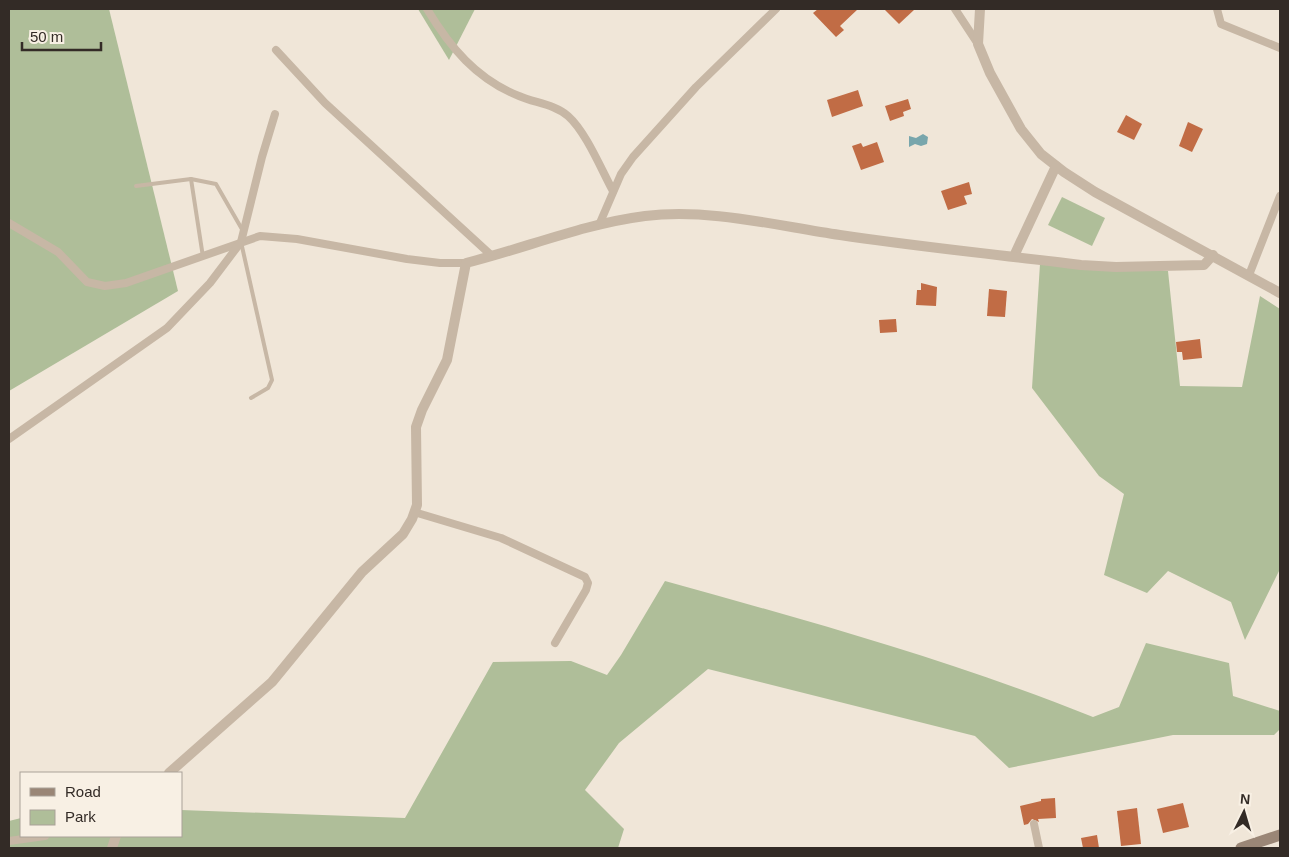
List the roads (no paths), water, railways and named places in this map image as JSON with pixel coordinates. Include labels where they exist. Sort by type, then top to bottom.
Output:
[{"type":"main road","points":[[1242,848],[1280,835]]},
{"type":"street","points":[[427,9],[443,35],[462,59],[507,91],[546,104],[568,117],[583,138],[613,191]]},
{"type":"street","points":[[599,225],[613,191],[633,157],[696,88],[776,9]]},
{"type":"street","points":[[955,9],[978,44],[1001,96],[1041,154],[1095,192],[1280,293]]},
{"type":"street","points":[[978,44],[980,9]]},
{"type":"street","points":[[1217,9],[1221,24],[1280,48]]},
{"type":"street","points":[[276,50],[324,103],[492,256]]},
{"type":"street","points":[[9,439],[167,328],[210,283],[241,242],[262,156],[275,114]]},
{"type":"street","points":[[1014,256],[1056,166]]},
{"type":"street","points":[[1249,275],[1280,196]]},
{"type":"street","points":[[9,223],[58,252],[87,282],[105,286],[126,283],[260,236],[274,236],[407,260],[440,264],[466,263],[534,245],[560,234],[645,216],[711,216],[843,236],[1116,267],[1204,265],[1213,255]]},
{"type":"street","points":[[170,772],[272,682],[362,572],[403,534],[417,505],[416,427],[422,410],[447,360],[466,263]]},
{"type":"street","points":[[414,512],[501,538],[585,577],[588,583],[586,590],[555,643]]},
{"type":"street","points":[[1034,824],[1038,848]]},
{"type":"street","points":[[9,841],[39,837]]},
{"type":"lane","points":[[192,179],[203,257]]},
{"type":"lane","points":[[136,186],[192,179],[216,184],[243,231]]},
{"type":"lane","points":[[241,242],[272,380],[268,388],[251,398]]},
{"type":"water","points":[[923,134],[928,137],[927,144],[921,146],[915,144],[909,147],[909,136],[916,138]]}]
